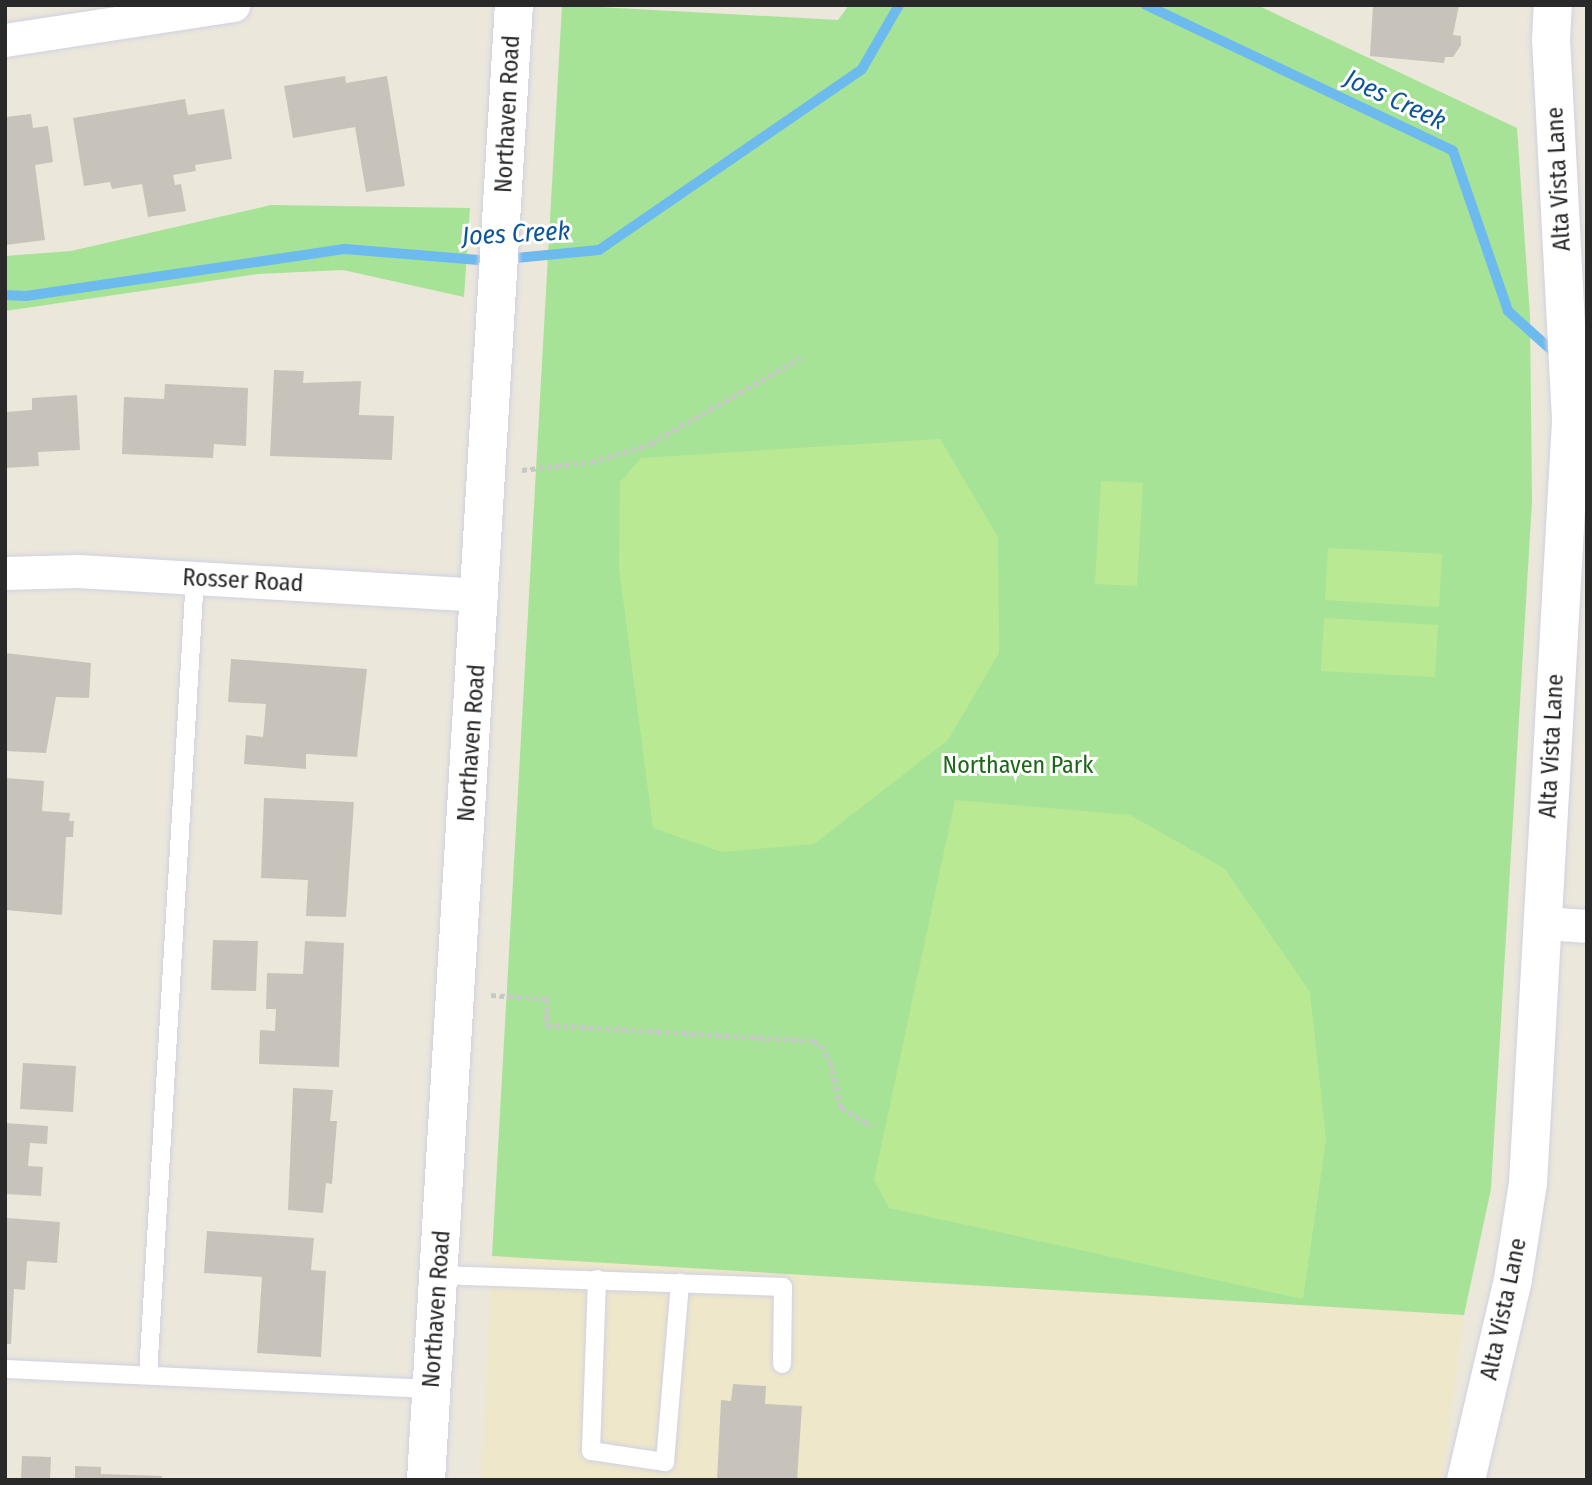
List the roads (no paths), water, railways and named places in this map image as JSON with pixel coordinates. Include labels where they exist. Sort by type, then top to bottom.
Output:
[{"type":"street","name":"Northaven Road","points":[[426,1480],[495,363],[514,5]]},
{"type":"street","name":"Alta Vista Lane","points":[[1466,1480],[1513,1279],[1528,1183],[1570,420],[1572,282],[1551,40],[1553,5]]},
{"type":"street","points":[[5,40],[224,6]]},
{"type":"street","name":"Rosser Road","points":[[5,573],[78,571],[481,595]]},
{"type":"street","points":[[1542,923],[1587,926]]},
{"type":"lane","points":[[148,1376],[195,578]]},
{"type":"lane","points":[[439,1275],[783,1287],[782,1364]]},
{"type":"lane","points":[[597,1279],[591,1451],[665,1462],[680,1283]]},
{"type":"lane","points":[[5,1369],[432,1389]]},
{"type":"waterway","name":"Joes Creek","points":[[506,259],[599,250],[862,69],[899,5]]},
{"type":"waterway","name":"Joes Creek","points":[[1146,5],[1453,151],[1508,311],[1558,356]]},
{"type":"waterway","name":"Joes Creek","points":[[5,295],[26,296],[345,249],[491,261]]},
{"type":"park label","name":"Northaven Park","points":[[1018,766]]}]
